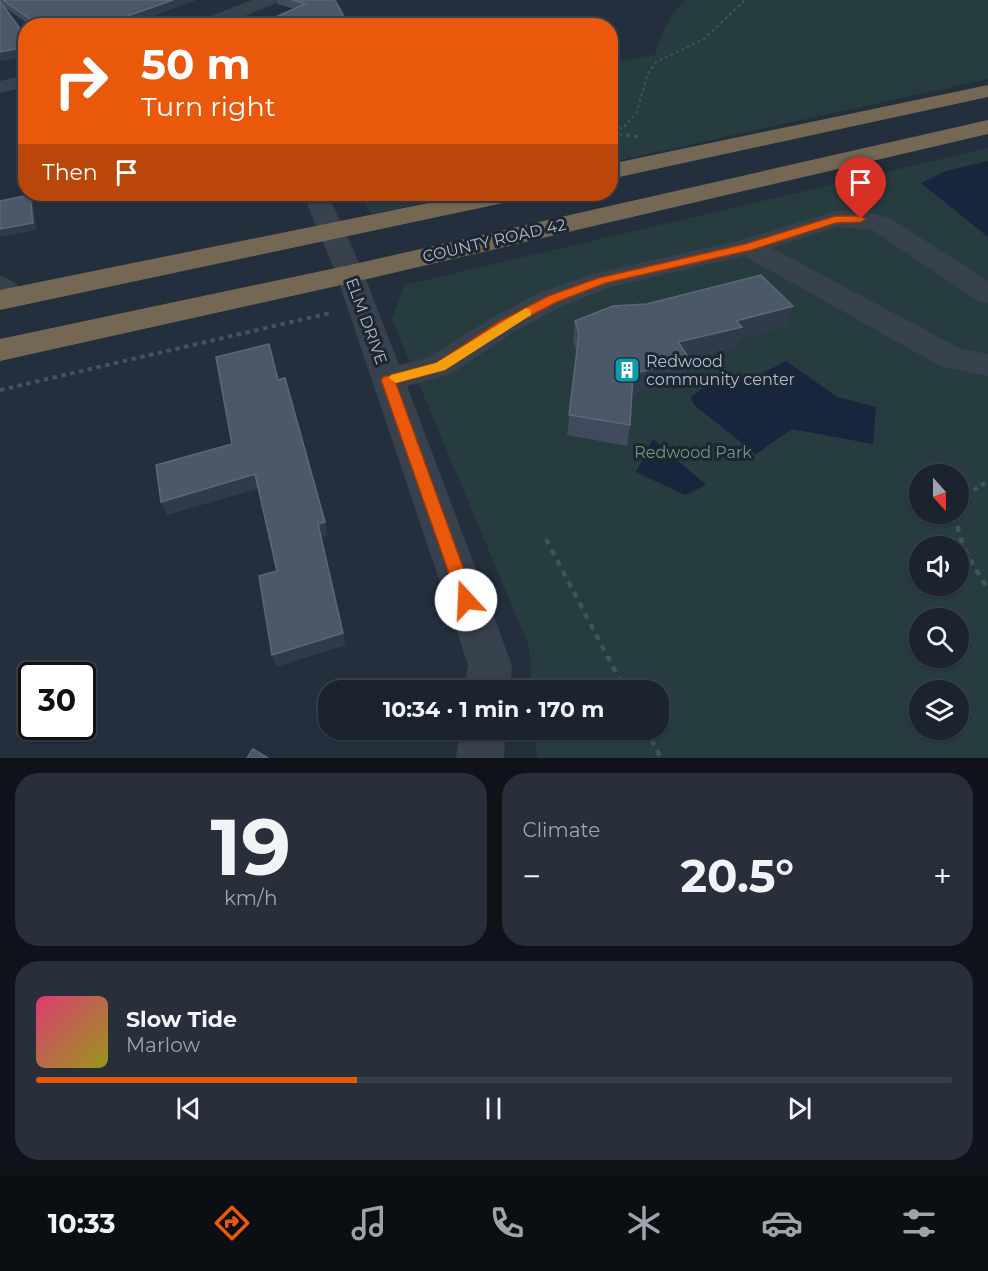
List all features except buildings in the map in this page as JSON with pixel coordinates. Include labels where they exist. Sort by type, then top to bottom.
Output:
[{"type":"highway","points":[[618,170],[988,91]]},
{"type":"highway","name":"COUNTY ROAD 42","points":[[0,350],[350,274],[988,127]]},
{"type":"highway","points":[[4,294],[475,201]]},
{"type":"street","points":[[223,18],[268,0]]},
{"type":"street","points":[[0,87],[18,83]]},
{"type":"street","name":"ELM DRIVE","points":[[318,201],[350,274],[490,665],[488,680]]},
{"type":"street","points":[[388,380],[440,366],[504,324],[552,299],[602,280],[748,247],[835,219],[861,219],[881,224],[988,294]]},
{"type":"street","points":[[748,247],[953,359],[988,365]]},
{"type":"street","points":[[480,758],[482,740]]},
{"type":"path","points":[[618,130],[638,113],[647,72],[655,61],[698,43],[745,0]]},
{"type":"path","points":[[0,390],[327,314]]},
{"type":"path","points":[[988,481],[964,497],[956,522],[967,555],[988,589]]},
{"type":"path","points":[[546,538],[620,680]]},
{"type":"path","points":[[652,740],[661,758]]},
{"type":"green space","points":[[687,0],[988,0],[988,79],[618,160],[618,61],[655,55],[670,18]]},
{"type":"green space","name":"Redwood Park","points":[[988,148],[988,758],[537,758],[536,740],[669,740],[669,680],[531,680],[529,646],[392,320],[404,285]]},
{"type":"green space","points":[[363,201],[433,201],[372,214]]},
{"type":"water","points":[[988,161],[988,237],[921,183],[946,171]]},
{"type":"water","points":[[786,361],[837,397],[876,407],[873,444],[792,429],[756,454],[694,405],[691,397],[702,389],[754,378]]},
{"type":"water","points":[[653,439],[706,485],[685,495],[636,472]]},
{"type":"slow traffic","points":[[396,378],[440,366],[526,312]]},
{"type":"place","name":"Redwood community center","points":[[627,370]]},
{"type":"route","points":[[466,600],[388,380],[440,366],[504,324],[552,299],[602,280],[748,247],[835,219],[861,219]]}]
